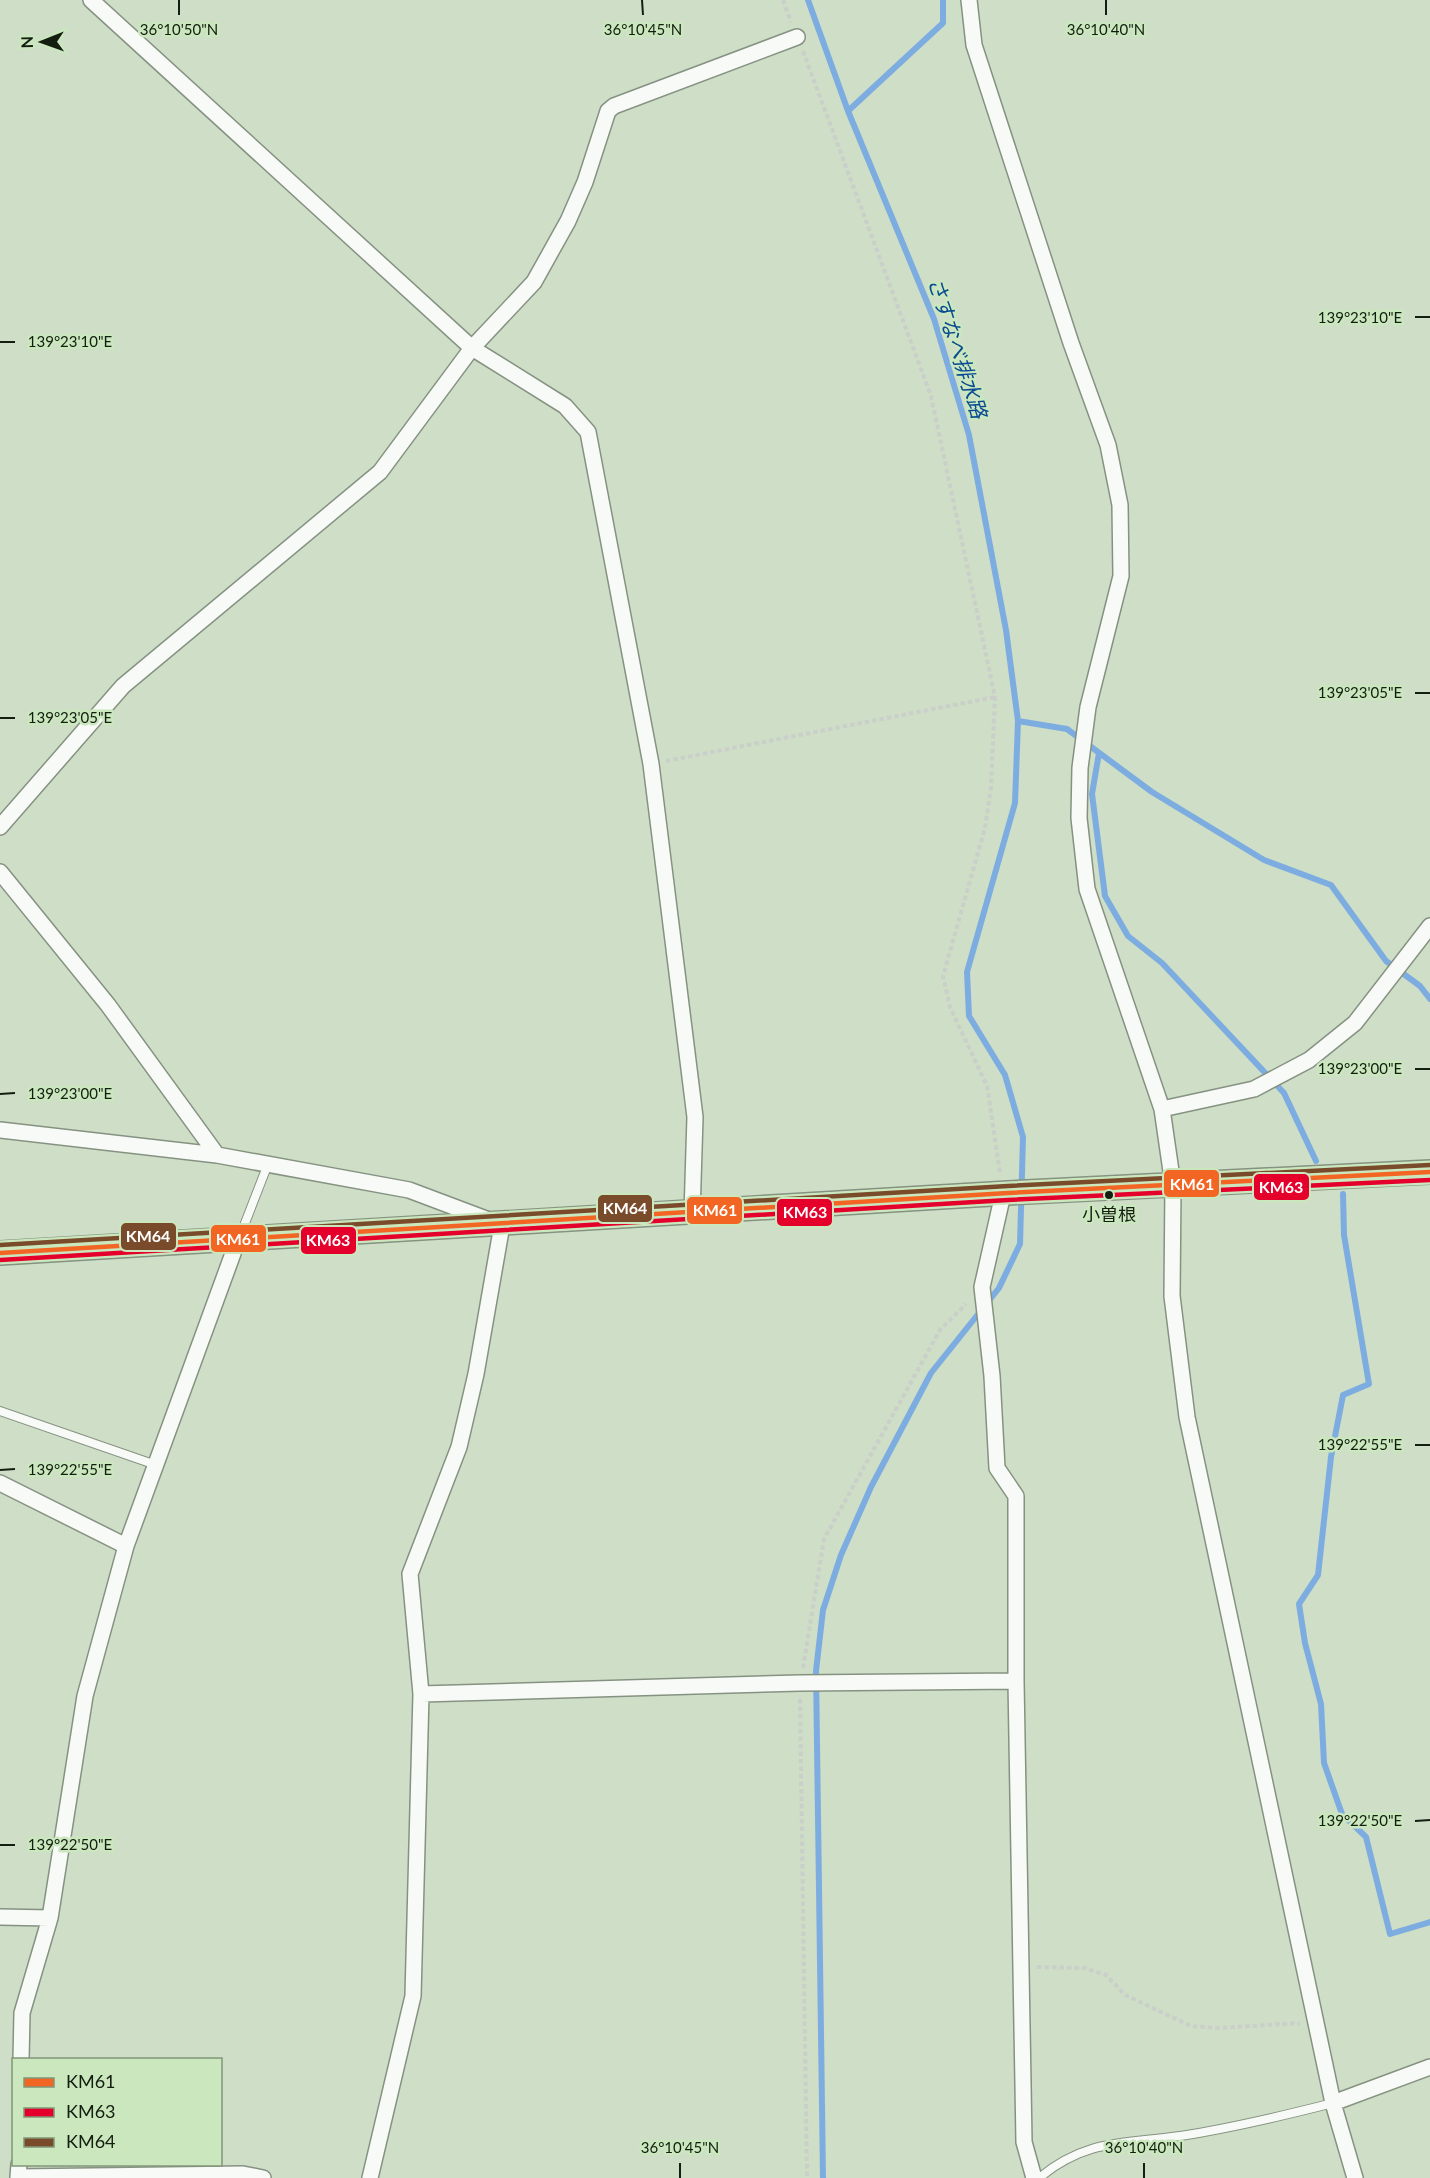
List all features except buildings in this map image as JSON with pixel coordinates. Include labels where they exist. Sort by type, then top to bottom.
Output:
[{"type":"main road","points":[[0,1253],[239,1237],[502,1225],[1035,1192],[1430,1172]]},
{"type":"street","points":[[91,0],[472,348],[565,406],[588,432],[651,764],[694,1118],[692,1214]]},
{"type":"street","points":[[969,0],[974,45],[1071,343],[1108,445],[1120,506],[1121,576],[1081,756],[1080,818],[1087,890],[1162,1109],[1173,1185],[1172,1296],[1187,1417],[1333,2103],[1355,2178]]},
{"type":"street","points":[[0,828],[123,686],[380,472],[472,348],[534,282],[573,211],[608,111],[614,106],[797,37]]},
{"type":"street","points":[[0,872],[108,1005],[217,1155]]},
{"type":"street","points":[[1162,1109],[1260,1085],[1309,1060],[1355,1023],[1430,926]]},
{"type":"street","points":[[0,1130],[217,1155],[409,1190],[502,1225],[476,1374],[459,1447],[410,1574],[421,1694],[413,1996],[370,2178]]},
{"type":"street","points":[[1006,1194],[982,1287],[992,1376],[997,1468],[1016,1496],[1016,1681],[1024,2142],[1034,2178]]},
{"type":"street","points":[[21,2058],[22,2013],[50,1918],[85,1696],[126,1546],[239,1237]]},
{"type":"street","points":[[0,1483],[126,1546]]},
{"type":"street","points":[[421,1694],[800,1683],[1016,1681]]},
{"type":"street","points":[[0,1917],[50,1918]]},
{"type":"street","points":[[1333,2103],[1430,2067]]},
{"type":"street","points":[[19,2166],[18,2177],[243,2174],[263,2178]]},
{"type":"lane","points":[[239,1237],[268,1164]]},
{"type":"lane","points":[[0,1411],[156,1465]]},
{"type":"lane","points":[[1039,2178],[1055,2165],[1088,2148],[1181,2136],[1333,2103]]},
{"type":"path","points":[[783,0],[931,396],[995,697],[991,787],[985,828],[943,976],[950,1007],[987,1086],[1006,1194]]},
{"type":"path","points":[[651,764],[995,697]]},
{"type":"path","points":[[807,2178],[800,1683],[824,1539],[940,1330],[982,1287]]},
{"type":"path","points":[[1021,1966],[1085,1968],[1106,1975],[1125,1995],[1191,2026],[1219,2028],[1316,2022]]},
{"type":"waterway","name":"さすなべ排水路","points":[[808,0],[848,111],[934,319],[969,435],[1006,630],[1018,721],[1015,803],[967,972],[969,1016],[1005,1075],[1023,1137],[1020,1244],[999,1288],[931,1373],[871,1487],[841,1555],[823,1610],[816,1671],[823,2178]]},
{"type":"waterway","points":[[848,111],[943,23],[943,0]]},
{"type":"waterway","points":[[1018,721],[1067,729],[1152,792],[1264,860],[1331,885],[1386,961],[1420,986],[1430,999]]},
{"type":"waterway","points":[[1099,753],[1092,794],[1105,896],[1128,936],[1162,963],[1284,1093],[1316,1161]]},
{"type":"waterway","points":[[1343,1194],[1344,1235],[1369,1384],[1343,1395],[1331,1457],[1318,1575],[1299,1604],[1305,1643],[1321,1704],[1324,1763],[1342,1814],[1366,1837],[1390,1934],[1430,1922]]},
{"type":"transit line","name":"KM64","points":[[0,1245],[1008,1186],[1430,1165]]},
{"type":"transit line","name":"KM61","points":[[0,1253],[1008,1193],[1430,1172]]},
{"type":"transit line","name":"KM63","points":[[0,1260],[1008,1200],[1430,1180]]},
{"type":"place","name":"小曽根","points":[[1109,1195]]}]
